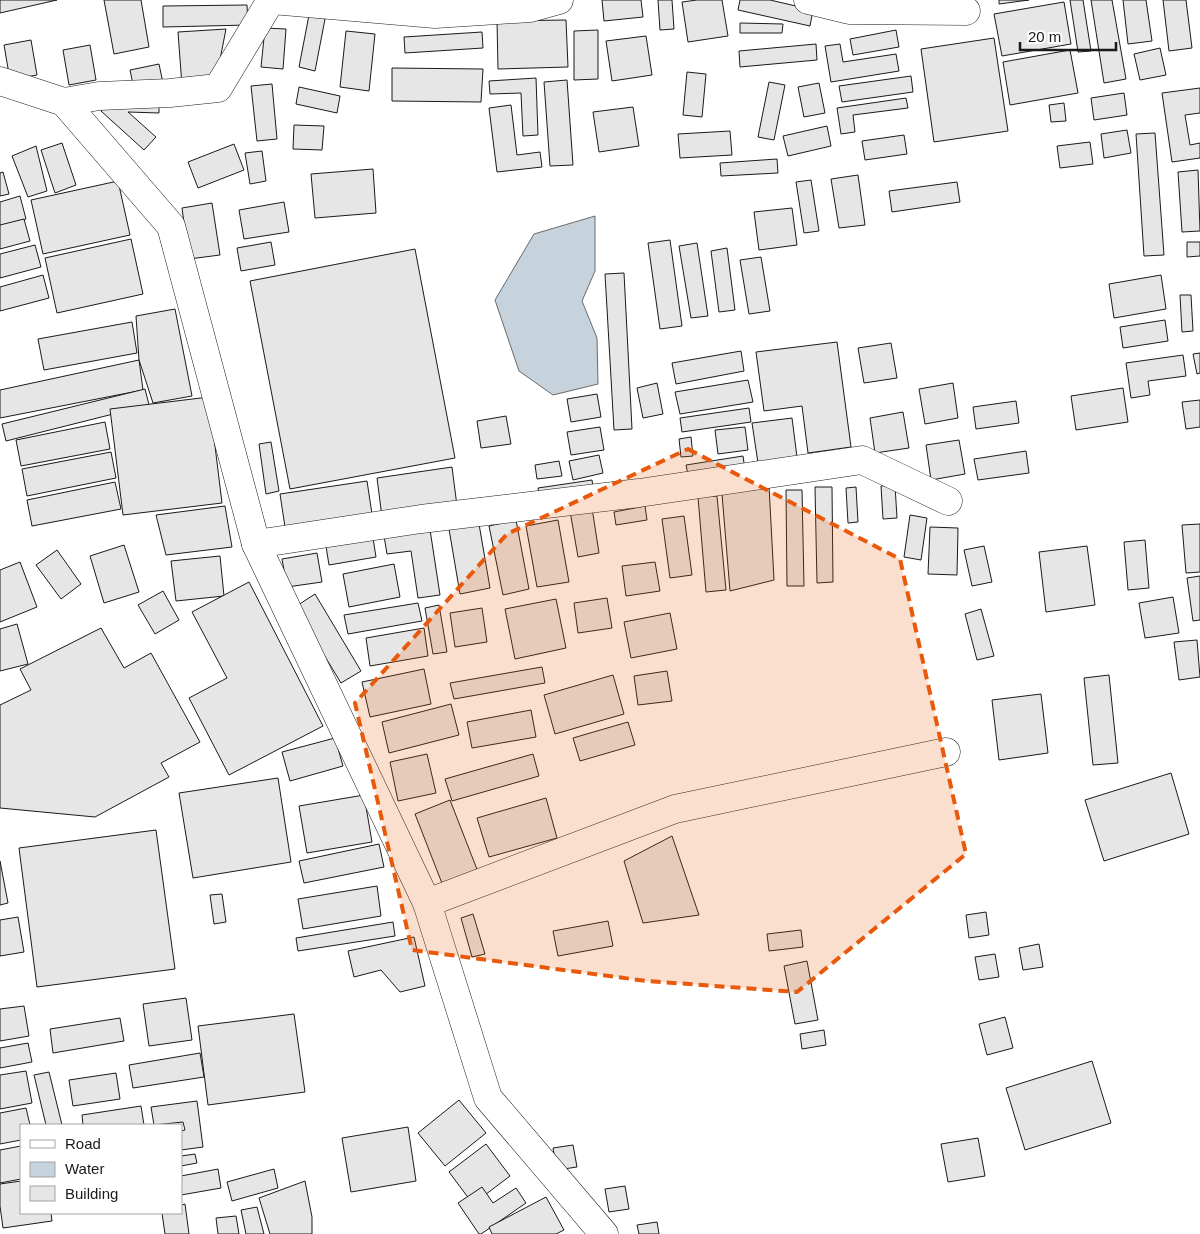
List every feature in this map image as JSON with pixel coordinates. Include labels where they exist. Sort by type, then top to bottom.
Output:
[{"type":"street","points":[[0,81],[64,102],[99,96],[170,93],[218,88],[272,0],[435,14],[530,8],[559,0]]},
{"type":"street","points":[[808,0],[849,10],[966,11]]},
{"type":"street","points":[[64,102],[171,226],[256,544],[427,903],[488,1098],[604,1234]]},
{"type":"street","points":[[256,544],[421,520],[639,493],[862,460],[948,501]]},
{"type":"street","points":[[427,903],[675,808],[946,752]]},
{"type":"highlighted area","points":[[688,449],[900,559],[966,854],[797,992],[647,981],[412,950],[355,703],[507,534]]},
{"type":"water","points":[[595,216],[595,271],[582,301],[597,338],[598,384],[553,395],[519,371],[495,300],[534,234]]},
{"type":"building","points":[[0,0],[57,0],[0,13]]},
{"type":"building","points":[[104,0],[141,0],[149,47],[114,54]]},
{"type":"building","points":[[602,0],[641,0],[643,17],[604,21]]},
{"type":"building","points":[[658,0],[672,0],[674,29],[660,30]]},
{"type":"building","points":[[722,0],[728,36],[688,42],[682,2]]},
{"type":"building","points":[[740,0],[770,0],[813,10],[810,26],[738,10]]},
{"type":"building","points":[[999,0],[1029,0],[999,4]]},
{"type":"building","points":[[1070,0],[1083,0],[1091,51],[1078,52]]},
{"type":"building","points":[[1091,0],[1112,0],[1126,79],[1104,83]]},
{"type":"building","points":[[1123,0],[1146,0],[1152,41],[1128,44]]},
{"type":"building","points":[[1163,0],[1186,0],[1192,48],[1169,51]]},
{"type":"building","points":[[1064,2],[1071,44],[1002,56],[994,14]]},
{"type":"building","points":[[247,5],[248,25],[163,27],[163,6]]},
{"type":"building","points":[[309,15],[325,19],[315,71],[299,67]]},
{"type":"building","points":[[566,20],[568,67],[498,69],[497,21]]},
{"type":"building","points":[[740,23],[783,24],[782,33],[740,33]]},
{"type":"building","points":[[265,28],[286,29],[283,69],[261,67]]},
{"type":"building","points":[[226,29],[216,80],[182,86],[178,32]]},
{"type":"building","points":[[598,30],[598,79],[574,80],[574,31]]},
{"type":"building","points":[[896,30],[899,47],[853,55],[850,39]]},
{"type":"building","points":[[346,31],[375,34],[369,91],[340,87]]},
{"type":"building","points":[[482,32],[483,48],[405,53],[404,37]]},
{"type":"building","points":[[646,36],[652,75],[612,81],[606,41]]},
{"type":"building","points":[[994,38],[1008,131],[934,142],[921,49]]},
{"type":"building","points":[[31,40],[37,75],[10,80],[4,45]]},
{"type":"building","points":[[816,44],[817,60],[740,67],[739,51]]},
{"type":"building","points":[[840,44],[843,62],[896,54],[899,71],[831,82],[825,46]]},
{"type":"building","points":[[90,45],[96,80],[69,85],[63,50]]},
{"type":"building","points":[[1160,48],[1166,75],[1140,80],[1134,54]]},
{"type":"building","points":[[1070,50],[1078,93],[1010,105],[1003,62]]},
{"type":"building","points":[[159,64],[163,83],[134,89],[130,70]]},
{"type":"building","points":[[392,68],[483,69],[481,102],[392,101]]},
{"type":"building","points":[[687,72],[706,74],[702,117],[683,115]]},
{"type":"building","points":[[911,76],[913,92],[842,102],[839,86]]},
{"type":"building","points":[[536,78],[538,135],[523,136],[521,93],[490,94],[489,81]]},
{"type":"building","points":[[567,80],[573,165],[550,166],[544,82]]},
{"type":"building","points":[[769,82],[785,85],[774,140],[758,137]]},
{"type":"building","points":[[819,83],[825,113],[804,117],[798,87]]},
{"type":"building","points":[[272,84],[277,139],[257,141],[251,86]]},
{"type":"building","points":[[299,87],[340,96],[337,113],[296,104]]},
{"type":"building","points":[[1200,88],[1200,113],[1185,115],[1190,145],[1200,143],[1200,158],[1172,162],[1162,93]]},
{"type":"building","points":[[1124,93],[1127,115],[1094,120],[1091,98]]},
{"type":"building","points":[[113,98],[159,101],[159,113],[128,112],[156,137],[144,150],[101,111]]},
{"type":"building","points":[[906,98],[908,108],[853,115],[855,132],[841,134],[837,108]]},
{"type":"building","points":[[1064,103],[1066,121],[1051,122],[1049,105]]},
{"type":"building","points":[[511,105],[517,155],[540,152],[542,167],[497,172],[489,108]]},
{"type":"building","points":[[633,107],[639,146],[599,152],[593,112]]},
{"type":"building","points":[[294,125],[324,126],[322,150],[293,149]]},
{"type":"building","points":[[827,126],[831,146],[788,156],[783,136]]},
{"type":"building","points":[[1127,130],[1131,153],[1104,158],[1101,134]]},
{"type":"building","points":[[730,131],[732,155],[680,158],[678,134]]},
{"type":"building","points":[[1155,133],[1164,255],[1144,256],[1136,134]]},
{"type":"building","points":[[904,135],[907,154],[865,160],[862,141]]},
{"type":"building","points":[[1090,142],[1093,164],[1060,168],[1057,146]]},
{"type":"building","points":[[62,143],[76,185],[55,193],[41,150]]},
{"type":"building","points":[[234,144],[244,170],[198,188],[188,162]]},
{"type":"building","points":[[36,146],[47,191],[28,197],[12,156]]},
{"type":"building","points":[[262,151],[266,181],[250,184],[245,153]]},
{"type":"building","points":[[777,159],[778,173],[721,176],[720,163]]},
{"type":"building","points":[[373,169],[376,213],[315,218],[311,174]]},
{"type":"building","points":[[1198,170],[1200,231],[1182,232],[1178,172]]},
{"type":"building","points":[[3,172],[9,194],[0,196],[0,173]]},
{"type":"building","points":[[858,175],[865,225],[839,228],[831,179]]},
{"type":"building","points":[[811,180],[819,231],[804,233],[796,182]]},
{"type":"building","points":[[118,181],[130,235],[43,254],[31,200]]},
{"type":"building","points":[[957,182],[960,202],[892,212],[889,191]]},
{"type":"building","points":[[20,196],[26,219],[0,226],[0,202]]},
{"type":"building","points":[[284,202],[289,232],[244,239],[239,210]]},
{"type":"building","points":[[212,203],[220,255],[189,259],[182,208]]},
{"type":"building","points":[[792,208],[797,245],[759,250],[754,212]]},
{"type":"building","points":[[24,219],[30,241],[0,249],[0,225]]},
{"type":"building","points":[[131,239],[143,294],[57,313],[45,258]]},
{"type":"building","points":[[670,240],[682,326],[660,329],[648,243]]},
{"type":"building","points":[[271,242],[275,265],[241,271],[237,248]]},
{"type":"building","points":[[1187,242],[1200,242],[1200,256],[1187,257]]},
{"type":"building","points":[[697,243],[708,316],[691,318],[679,246]]},
{"type":"building","points":[[35,245],[41,267],[0,278],[0,254]]},
{"type":"building","points":[[727,248],[735,310],[719,312],[711,251]]},
{"type":"building","points":[[415,249],[455,458],[290,489],[250,281]]},
{"type":"building","points":[[761,257],[770,311],[749,314],[740,260]]},
{"type":"building","points":[[624,273],[632,429],[614,430],[605,274]]},
{"type":"building","points":[[43,275],[49,298],[0,311],[0,287]]},
{"type":"building","points":[[1161,275],[1166,309],[1114,318],[1109,284]]},
{"type":"building","points":[[1180,295],[1191,295],[1193,331],[1182,332]]},
{"type":"building","points":[[175,309],[192,396],[153,403],[139,360],[136,316]]},
{"type":"building","points":[[1165,320],[1168,341],[1123,348],[1120,327]]},
{"type":"building","points":[[132,322],[137,353],[44,370],[38,339]]},
{"type":"building","points":[[837,342],[851,447],[808,453],[802,406],[764,411],[756,352]]},
{"type":"building","points":[[891,343],[897,378],[864,383],[858,348]]},
{"type":"building","points":[[741,351],[744,371],[676,384],[672,363]]},
{"type":"building","points":[[1200,353],[1200,373],[1197,374],[1193,354]]},
{"type":"building","points":[[1183,355],[1186,376],[1148,381],[1150,395],[1131,398],[1126,363]]},
{"type":"building","points":[[139,360],[143,390],[0,418],[0,390]]},
{"type":"building","points":[[748,380],[753,402],[680,414],[675,392]]},
{"type":"building","points":[[657,383],[663,414],[643,418],[637,388]]},
{"type":"building","points":[[953,383],[958,418],[925,424],[919,389]]},
{"type":"building","points":[[1123,388],[1128,422],[1076,430],[1071,396]]},
{"type":"building","points":[[145,389],[149,405],[6,441],[2,424]]},
{"type":"building","points":[[597,394],[601,417],[571,422],[567,399]]},
{"type":"building","points":[[209,397],[222,503],[123,515],[110,409]]},
{"type":"building","points":[[1200,400],[1200,427],[1186,429],[1182,402]]},
{"type":"building","points":[[1016,401],[1019,423],[976,429],[973,407]]},
{"type":"building","points":[[749,408],[751,422],[682,432],[680,418]]},
{"type":"building","points":[[903,412],[909,448],[875,453],[870,418]]},
{"type":"building","points":[[506,416],[511,444],[481,448],[477,421]]},
{"type":"building","points":[[792,418],[797,457],[758,463],[752,423]]},
{"type":"building","points":[[105,422],[110,449],[21,466],[16,440]]},
{"type":"building","points":[[600,427],[604,450],[571,455],[567,432]]},
{"type":"building","points":[[745,427],[748,450],[718,454],[715,430]]},
{"type":"building","points":[[691,437],[693,456],[681,457],[679,439]]},
{"type":"building","points":[[959,440],[965,474],[931,480],[926,445]]},
{"type":"building","points":[[271,442],[279,491],[266,494],[259,444]]},
{"type":"building","points":[[1026,451],[1029,473],[978,480],[974,459]]},
{"type":"building","points":[[111,452],[116,478],[27,496],[22,469]]},
{"type":"building","points":[[599,455],[603,473],[573,480],[569,461]]},
{"type":"building","points":[[743,456],[745,470],[689,479],[686,465]]},
{"type":"building","points":[[559,461],[562,476],[537,479],[535,465]]},
{"type":"building","points":[[452,467],[457,506],[382,517],[377,478]]},
{"type":"building","points":[[592,480],[594,494],[540,502],[538,488]]},
{"type":"building","points":[[367,481],[372,514],[285,527],[280,494]]},
{"type":"building","points":[[115,482],[121,509],[32,526],[27,500]]},
{"type":"building","points":[[895,485],[897,518],[883,519],[881,486]]},
{"type":"building","points":[[769,486],[774,580],[730,591],[722,494]]},
{"type":"building","points":[[815,487],[832,487],[833,582],[817,583]]},
{"type":"building","points":[[856,487],[858,522],[848,523],[846,488]]},
{"type":"building","points":[[786,490],[802,490],[804,586],[787,586]]},
{"type":"building","points":[[717,496],[726,590],[706,592],[698,497]]},
{"type":"building","points":[[225,506],[232,547],[166,555],[156,515]]},
{"type":"building","points":[[645,506],[647,520],[616,525],[614,512]]},
{"type":"building","points":[[592,508],[599,553],[578,557],[570,511]]},
{"type":"building","points":[[910,515],[927,518],[921,560],[904,557]]},
{"type":"building","points":[[684,516],[692,575],[670,578],[662,519]]},
{"type":"building","points":[[516,520],[529,589],[503,595],[489,526]]},
{"type":"building","points":[[558,520],[569,582],[537,587],[526,526]]},
{"type":"building","points":[[429,523],[440,595],[418,598],[411,551],[387,554],[383,530]]},
{"type":"building","points":[[479,524],[490,588],[460,594],[449,529]]},
{"type":"building","points":[[1200,524],[1200,572],[1186,573],[1182,525]]},
{"type":"building","points":[[930,527],[958,528],[957,575],[928,574]]},
{"type":"building","points":[[372,532],[376,557],[329,565],[325,540]]},
{"type":"building","points":[[1145,540],[1149,588],[1128,590],[1124,542]]},
{"type":"building","points":[[124,545],[139,592],[104,603],[90,556]]},
{"type":"building","points":[[984,546],[992,582],[972,586],[964,550]]},
{"type":"building","points":[[1087,546],[1095,605],[1046,612],[1039,552]]},
{"type":"building","points":[[57,550],[81,584],[61,599],[36,565]]},
{"type":"building","points":[[317,553],[322,582],[287,587],[282,559]]},
{"type":"building","points":[[220,556],[224,596],[176,601],[171,561]]},
{"type":"building","points":[[20,562],[37,607],[0,622],[0,570]]},
{"type":"building","points":[[655,562],[660,591],[626,596],[622,566]]},
{"type":"building","points":[[394,564],[400,597],[349,607],[343,574]]},
{"type":"building","points":[[1200,576],[1200,620],[1193,621],[1187,578]]},
{"type":"building","points":[[249,582],[323,726],[229,775],[189,698],[227,678],[192,612]]},
{"type":"building","points":[[163,591],[179,620],[155,634],[138,605]]},
{"type":"building","points":[[315,594],[361,671],[341,683],[295,607]]},
{"type":"building","points":[[1173,597],[1179,633],[1145,638],[1139,603]]},
{"type":"building","points":[[607,598],[612,628],[578,633],[574,603]]},
{"type":"building","points":[[556,599],[566,648],[515,659],[505,609]]},
{"type":"building","points":[[418,603],[422,621],[348,634],[344,615]]},
{"type":"building","points":[[439,605],[447,652],[433,654],[425,608]]},
{"type":"building","points":[[482,608],[487,642],[455,647],[450,613]]},
{"type":"building","points":[[981,609],[994,656],[977,660],[965,614]]},
{"type":"building","points":[[670,613],[677,649],[631,658],[624,622]]},
{"type":"building","points":[[17,624],[28,664],[0,671],[0,629]]},
{"type":"building","points":[[101,628],[124,668],[151,653],[200,742],[161,763],[169,777],[95,817],[0,808],[0,705],[31,690],[20,669]]},
{"type":"building","points":[[424,628],[428,656],[370,666],[366,638]]},
{"type":"building","points":[[1197,640],[1200,677],[1179,680],[1174,642]]},
{"type":"building","points":[[542,667],[545,683],[454,699],[450,683]]},
{"type":"building","points":[[424,669],[431,704],[370,717],[362,682]]},
{"type":"building","points":[[667,671],[672,701],[638,705],[634,676]]},
{"type":"building","points":[[613,675],[624,714],[555,734],[544,695]]},
{"type":"building","points":[[1109,675],[1118,763],[1093,765],[1084,678]]},
{"type":"building","points":[[1041,694],[1048,753],[999,760],[992,700]]},
{"type":"building","points":[[451,704],[459,735],[389,753],[382,722]]},
{"type":"building","points":[[531,710],[536,737],[472,748],[467,722]]},
{"type":"building","points":[[628,722],[635,745],[580,761],[573,738]]},
{"type":"building","points":[[335,738],[343,766],[290,781],[282,752]]},
{"type":"building","points":[[427,754],[436,793],[398,801],[390,762]]},
{"type":"building","points":[[533,754],[539,776],[452,801],[445,779]]},
{"type":"building","points":[[1171,773],[1189,834],[1104,861],[1085,800]]},
{"type":"building","points":[[278,778],[291,862],[193,878],[179,793]]},
{"type":"building","points":[[364,795],[372,842],[307,853],[299,806]]},
{"type":"building","points":[[546,798],[557,838],[489,857],[477,818]]},
{"type":"building","points":[[450,800],[480,877],[445,891],[415,814]]},
{"type":"building","points":[[156,830],[175,969],[37,987],[19,848]]},
{"type":"building","points":[[672,836],[699,915],[643,923],[624,861]]},
{"type":"building","points":[[379,844],[384,867],[304,883],[299,861]]},
{"type":"building","points":[[0,861],[8,903],[0,905]]},
{"type":"building","points":[[377,886],[381,916],[303,929],[298,899]]},
{"type":"building","points":[[222,894],[226,922],[214,924],[210,895]]},
{"type":"building","points":[[986,912],[989,935],[969,938],[966,915]]},
{"type":"building","points":[[473,914],[485,954],[472,957],[461,918]]},
{"type":"building","points":[[18,917],[24,952],[0,956],[0,920]]},
{"type":"building","points":[[608,921],[613,946],[558,956],[553,931]]},
{"type":"building","points":[[393,922],[395,936],[298,951],[296,938]]},
{"type":"building","points":[[801,930],[803,947],[769,951],[767,934]]},
{"type":"building","points":[[414,937],[425,986],[400,992],[381,970],[354,977],[348,951]]},
{"type":"building","points":[[1039,944],[1043,967],[1023,970],[1019,948]]},
{"type":"building","points":[[995,954],[999,977],[979,980],[975,957]]},
{"type":"building","points":[[807,961],[818,1020],[795,1024],[784,966]]},
{"type":"building","points":[[186,998],[192,1040],[149,1046],[143,1004]]},
{"type":"building","points":[[24,1006],[29,1036],[0,1041],[0,1009]]},
{"type":"building","points":[[294,1014],[305,1092],[208,1105],[198,1026]]},
{"type":"building","points":[[1005,1017],[1013,1048],[987,1055],[979,1024]]},
{"type":"building","points":[[120,1018],[124,1041],[53,1053],[50,1029]]},
{"type":"building","points":[[824,1030],[826,1045],[802,1049],[800,1034]]},
{"type":"building","points":[[28,1043],[32,1062],[0,1068],[0,1048]]},
{"type":"building","points":[[200,1053],[204,1077],[133,1088],[129,1065]]},
{"type":"building","points":[[1092,1061],[1111,1123],[1025,1150],[1006,1088]]},
{"type":"building","points":[[26,1071],[32,1103],[0,1109],[0,1075]]},
{"type":"building","points":[[49,1072],[62,1124],[46,1124],[34,1075]]},
{"type":"building","points":[[116,1073],[120,1099],[73,1106],[69,1080]]},
{"type":"building","points":[[459,1100],[486,1133],[445,1166],[418,1133]]},
{"type":"building","points":[[197,1101],[203,1147],[182,1150],[182,1131],[185,1130],[183,1122],[154,1124],[151,1107]]},
{"type":"building","points":[[141,1106],[144,1124],[83,1124],[82,1115]]},
{"type":"building","points":[[26,1108],[30,1124],[20,1124],[20,1140],[0,1144],[0,1113]]},
{"type":"building","points":[[408,1127],[416,1181],[351,1192],[342,1138]]},
{"type":"building","points":[[978,1138],[985,1176],[948,1182],[941,1144]]},
{"type":"building","points":[[486,1144],[510,1176],[473,1204],[449,1172]]},
{"type":"building","points":[[573,1145],[577,1167],[557,1170],[553,1148]]},
{"type":"building","points":[[20,1146],[20,1179],[0,1183],[0,1150]]},
{"type":"building","points":[[195,1154],[197,1163],[182,1166],[182,1156]]},
{"type":"building","points":[[218,1169],[221,1188],[182,1195],[182,1176]]},
{"type":"building","points":[[274,1169],[278,1188],[232,1201],[227,1182]]},
{"type":"building","points":[[20,1181],[20,1214],[51,1214],[52,1221],[3,1228],[0,1184]]},
{"type":"building","points":[[305,1181],[312,1217],[312,1234],[270,1234],[259,1198]]},
{"type":"building","points":[[625,1186],[629,1209],[609,1212],[605,1189]]},
{"type":"building","points":[[482,1187],[493,1203],[516,1188],[526,1203],[479,1234],[458,1203]]},
{"type":"building","points":[[546,1197],[564,1230],[556,1234],[492,1234],[489,1227]]},
{"type":"building","points":[[185,1204],[189,1234],[165,1234],[162,1214],[182,1214],[182,1205]]},
{"type":"building","points":[[257,1207],[264,1234],[246,1234],[241,1210]]},
{"type":"building","points":[[236,1216],[239,1234],[218,1234],[216,1218]]},
{"type":"building","points":[[657,1222],[659,1234],[639,1234],[637,1225]]}]
